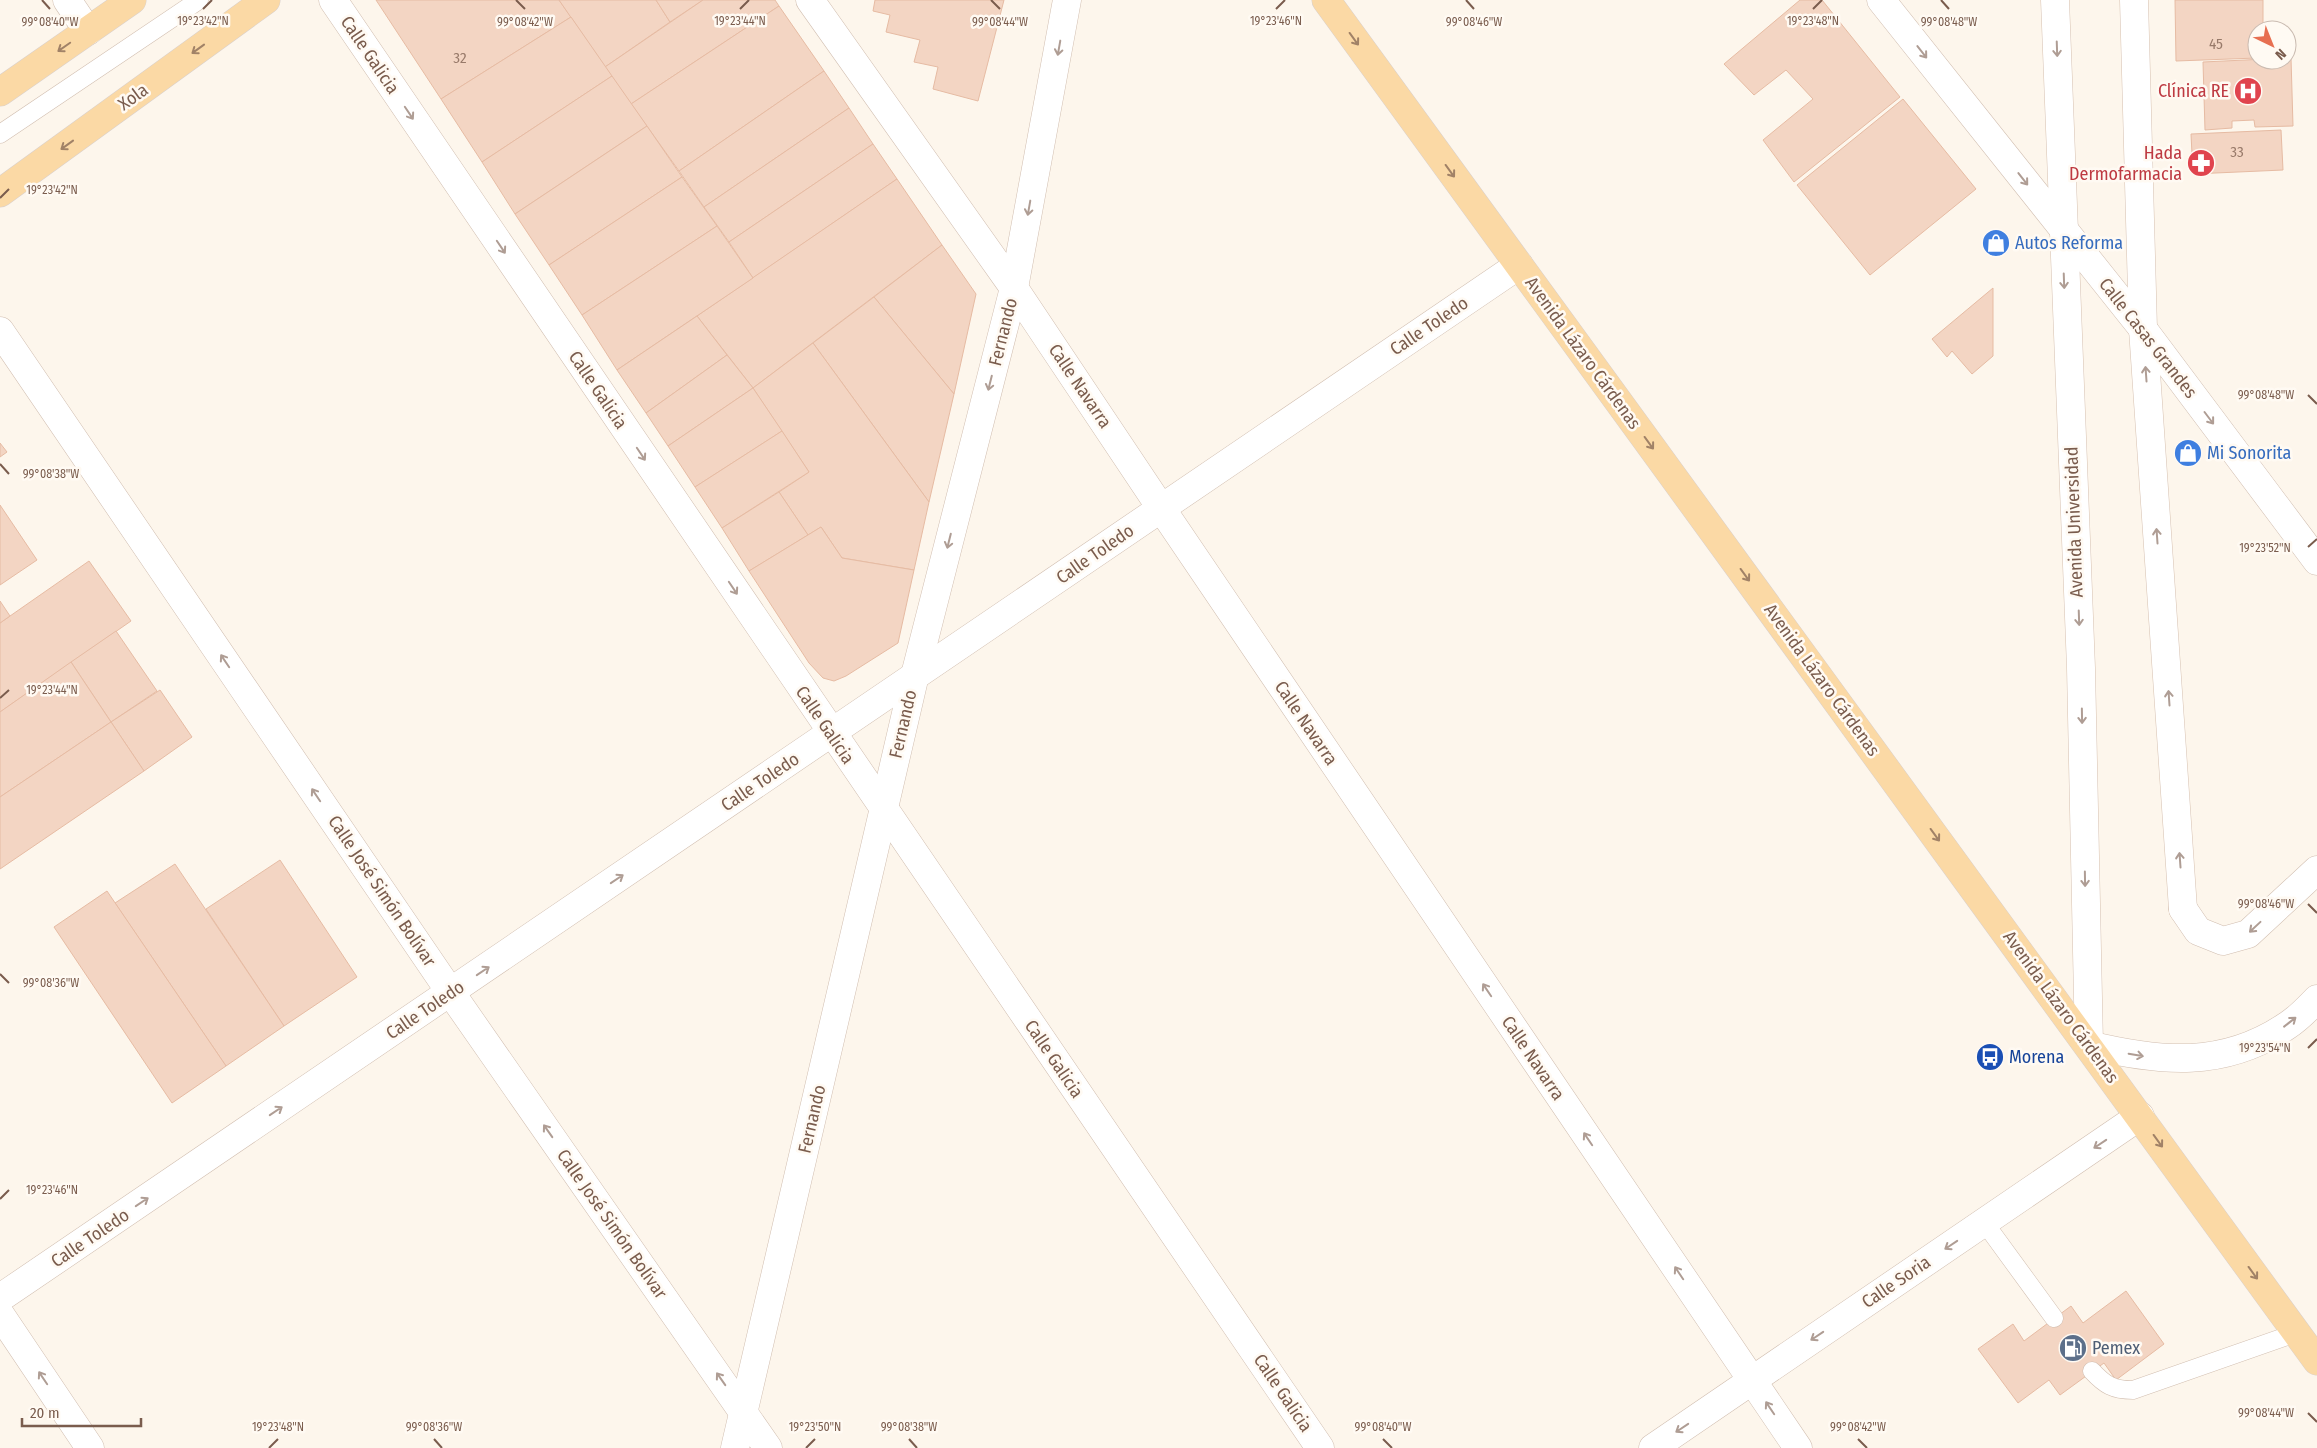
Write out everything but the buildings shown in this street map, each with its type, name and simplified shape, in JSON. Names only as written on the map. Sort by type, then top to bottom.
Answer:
[{"type":"main road","points":[[0,92],[132,0]]},
{"type":"main road","name":"Xola","points":[[0,193],[266,0]]},
{"type":"main road","name":"Avenida Lázaro Cárdenas","points":[[1326,0],[2089,1045],[2317,1361]]},
{"type":"street","points":[[67,0],[88,31]]},
{"type":"street","name":"Calle Galicia","points":[[333,0],[883,810],[1320,1448]]},
{"type":"street","name":"Calle Navarra","points":[[810,0],[1014,288],[1798,1448]]},
{"type":"street","name":"Fernando","points":[[736,1448],[914,679],[1014,288],[1068,0]]},
{"type":"street","name":"Calle Casas Grandes","points":[[1881,0],[2143,330],[2317,561]]},
{"type":"street","name":"Avenida Universidad","points":[[2055,0],[2062,228],[2081,668],[2089,1045]]},
{"type":"street","points":[[2134,0],[2143,330],[2183,909],[2198,932],[2223,941],[2248,934],[2317,870]]},
{"type":"street","name":"Calle Toledo","points":[[0,1298],[831,733],[914,679],[1161,508],[1519,265]]},
{"type":"street","name":"Calle José Simón Bolívar","points":[[0,331],[451,993],[768,1448]]},
{"type":"street","points":[[2089,1045],[2138,1056],[2174,1060],[2215,1056],[2254,1044],[2289,1025],[2317,999]]},
{"type":"street","name":"Calle Soria","points":[[1653,1448],[2140,1116]]},
{"type":"street","points":[[0,1314],[90,1448]]},
{"type":"lane","points":[[0,134],[199,0]]},
{"type":"lane","points":[[1984,1222],[2054,1318]]},
{"type":"lane","points":[[2092,1371],[2104,1384],[2118,1390],[2133,1390],[2296,1333]]},
{"type":"place","name":"Clínica RE","points":[[2248,91]]},
{"type":"place","name":"Hada Dermofarmacia","points":[[2201,163]]},
{"type":"place","name":"Autos Reforma","points":[[1996,243]]},
{"type":"place","name":"Mi Sonorita","points":[[2188,453]]},
{"type":"place","name":"Morena","points":[[1990,1057]]},
{"type":"place","name":"Pemex","points":[[2073,1348]]}]
